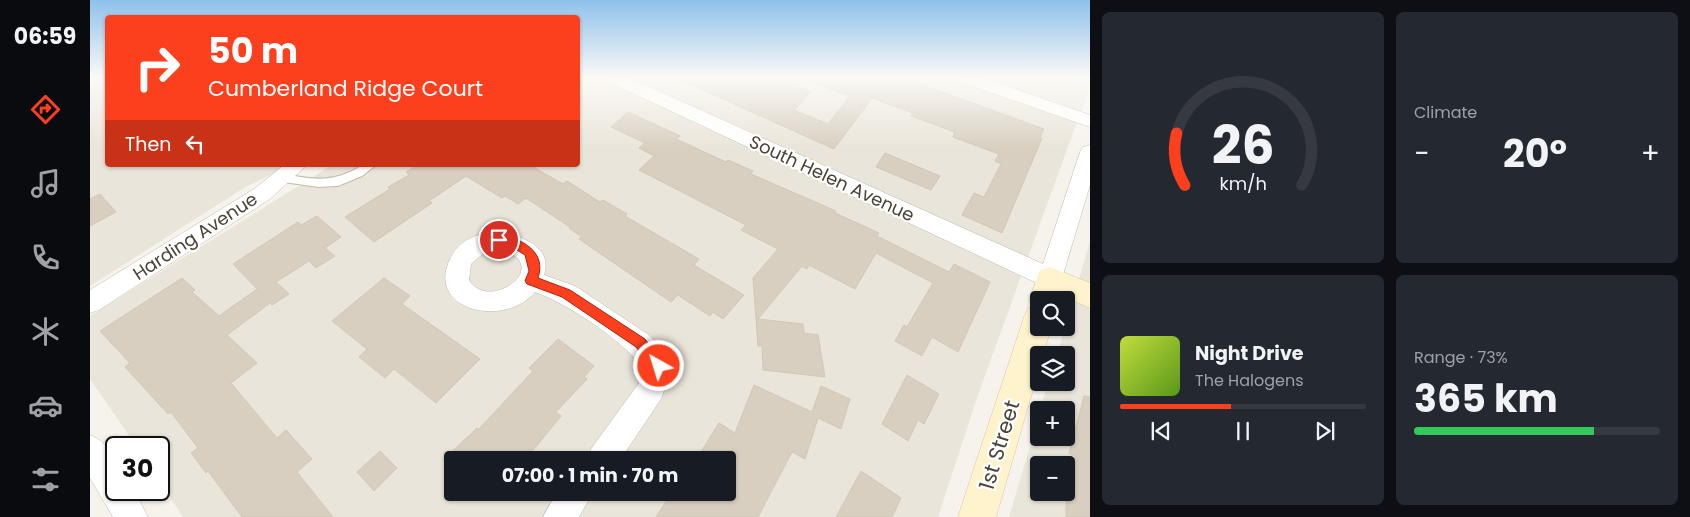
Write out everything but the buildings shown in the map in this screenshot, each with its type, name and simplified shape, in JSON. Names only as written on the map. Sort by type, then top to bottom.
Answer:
[{"type":"street","name":"South Helen Avenue","points":[[662,101],[1047,289]]},
{"type":"street","points":[[1033,101],[1090,121]]},
{"type":"street","points":[[1090,152],[1047,289],[1090,296]]},
{"type":"street","name":"Harding Avenue","points":[[90,303],[225,218],[290,172]]},
{"type":"street","points":[[531,281],[566,293],[640,343],[659,366],[651,390],[608,451]]},
{"type":"street","name":"1st Street","points":[[977,517],[1033,336]]},
{"type":"street","points":[[92,459],[132,517]]},
{"type":"street","points":[[559,517],[571,501]]},
{"type":"lane","points":[[290,172],[316,185],[339,183],[367,167]]},
{"type":"shaded area","points":[[90,101],[105,101],[105,167],[286,167],[244,188],[90,286]]},
{"type":"shaded area","points":[[580,101],[1085,101],[978,395],[938,517],[183,517],[170,497],[170,436],[129,436],[90,379],[90,316],[329,167],[580,167]]},
{"type":"shaded area","points":[[1090,241],[1090,517],[1009,517],[1030,446],[1075,446],[1075,401],[1043,401],[1046,391],[1075,391],[1075,346],[1060,346],[1062,336],[1075,336],[1075,293]]},
{"type":"route","points":[[499,240],[511,241],[522,245],[529,252],[534,261],[535,271],[531,281],[566,293],[640,343],[659,366]]}]
